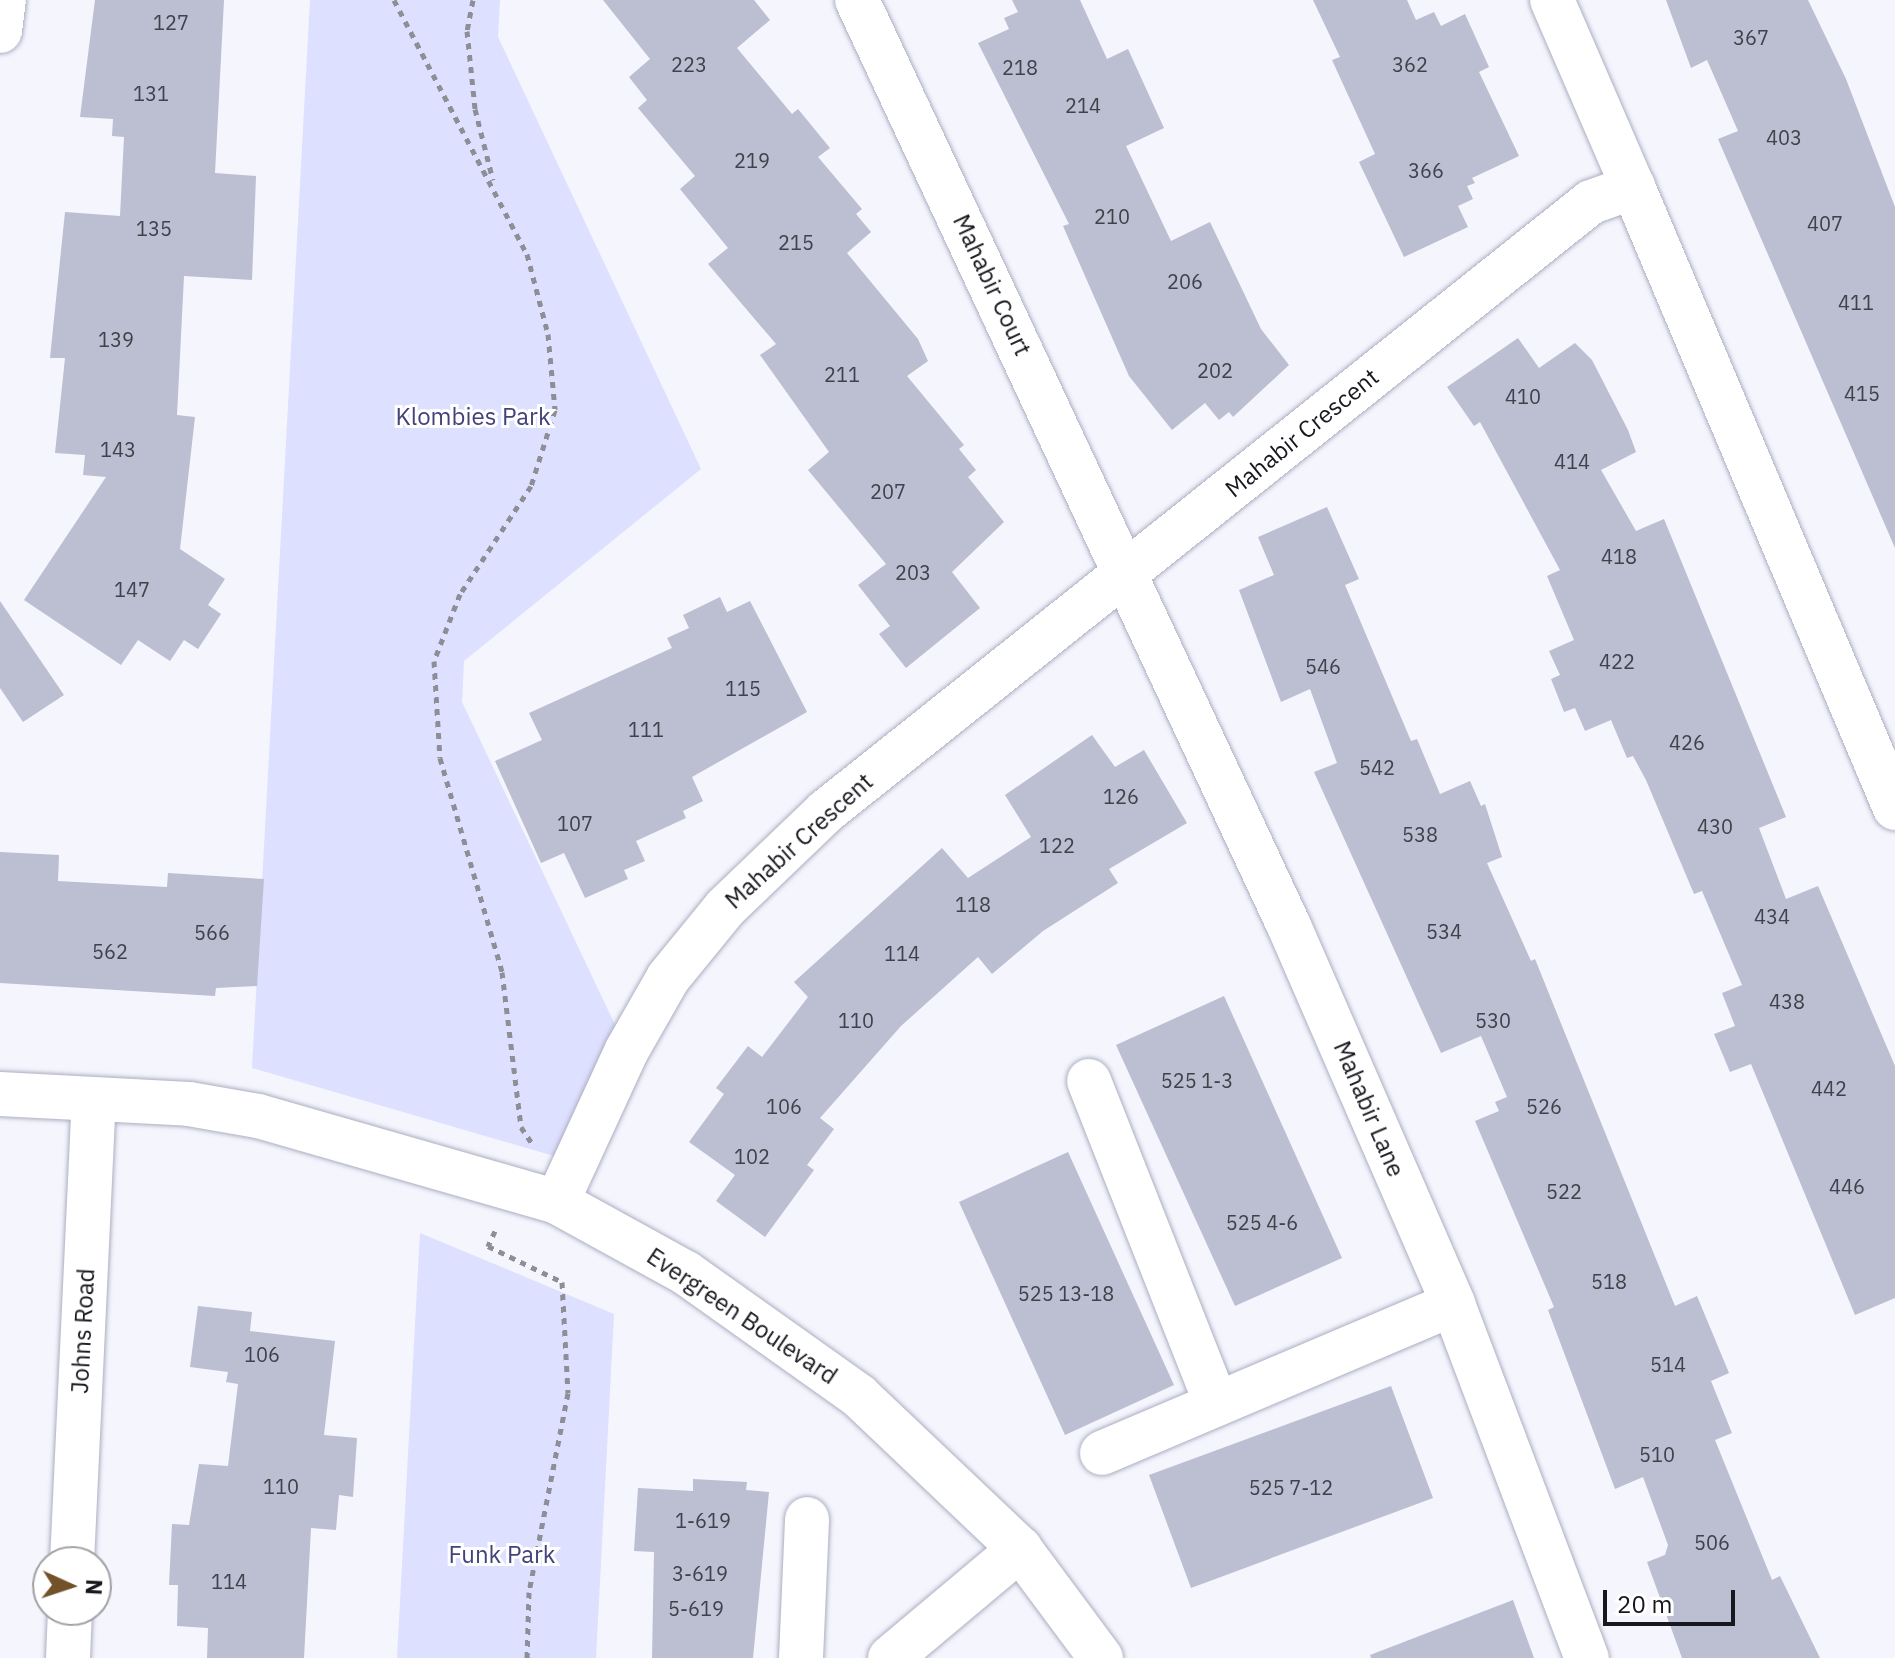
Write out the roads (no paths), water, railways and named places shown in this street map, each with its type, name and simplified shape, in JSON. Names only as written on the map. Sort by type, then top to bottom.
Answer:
[{"type":"street","points":[[0,31],[4,0]]},
{"type":"street","name":"Mahabir Court","points":[[857,0],[1127,570]]},
{"type":"street","points":[[1552,0],[1895,808]]},
{"type":"street","name":"Mahabir Crescent","points":[[557,1202],[634,1038],[668,978],[725,908],[825,812],[1074,618],[1127,570],[1591,202],[1633,187]]},
{"type":"street","name":"Mahabir Lane","points":[[1127,570],[1160,660],[1289,926],[1453,1304],[1587,1658]]},
{"type":"street","points":[[1089,1081],[1215,1401]]},
{"type":"street","name":"Evergreen Boulevard","points":[[0,1094],[189,1104],[258,1116],[557,1202],[686,1273],[859,1396],[1020,1549],[1101,1658]]},
{"type":"street","name":"Johns Road","points":[[73,1546],[94,1101]]},
{"type":"street","points":[[1102,1453],[1215,1401],[1453,1304]]},
{"type":"street","points":[[801,1658],[807,1519]]},
{"type":"street","points":[[890,1658],[1020,1549]]},
{"type":"street","points":[[68,1658],[69,1626]]},
{"type":"park label","name":"Klombies Park","points":[[473,417]]},
{"type":"park label","name":"Funk Park","points":[[502,1555]]}]
